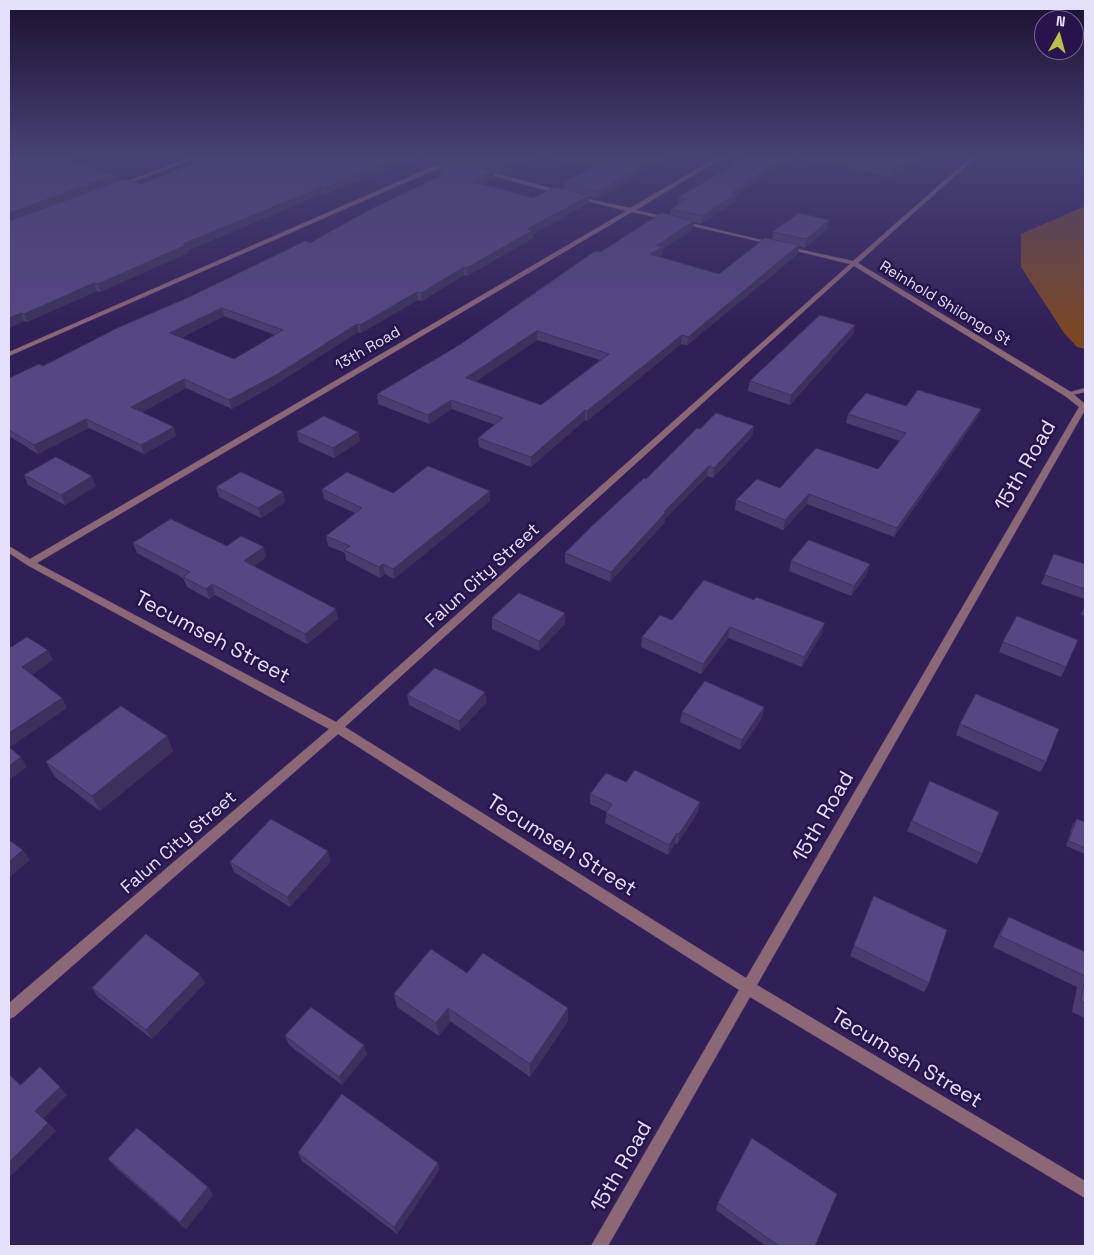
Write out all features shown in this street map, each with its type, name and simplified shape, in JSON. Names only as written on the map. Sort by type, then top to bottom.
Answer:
[{"type":"street","points":[[9,354],[323,217]]},
{"type":"street","name":"13th Road","points":[[30,563],[622,217]]},
{"type":"street","name":"Reinhold Shilongo St","points":[[656,217],[854,263],[1068,394],[1084,407]]},
{"type":"street","name":"Falun City Street","points":[[9,1012],[338,728],[907,217]]},
{"type":"street","points":[[1068,394],[1085,390]]},
{"type":"street","name":"15th Road","points":[[599,1246],[1084,407]]},
{"type":"street","name":"Tecumseh Street","points":[[9,549],[30,563],[338,728],[749,988],[1085,1190]]},
{"type":"shaded area","points":[[1061,217],[1085,217],[1085,349],[1077,347],[1064,333],[1021,267],[1021,234]]},
{"type":"building","points":[[21,217],[249,217],[183,244],[186,245],[98,284],[94,283],[24,314],[21,313],[9,318],[9,221]]},
{"type":"building","points":[[357,217],[550,217],[527,229],[533,230],[467,268],[464,267],[421,293],[417,292],[360,325],[357,324],[276,375],[229,400],[184,379],[131,407],[174,427],[141,445],[86,419],[34,445],[9,430],[9,378],[39,364],[43,366],[117,328],[187,298],[305,241],[310,243]],"holes":[[[222,308],[283,330],[234,359],[170,333]]]},
{"type":"building","points":[[656,217],[676,217],[694,221],[657,245],[663,247],[650,254],[719,274],[765,238],[799,245],[688,337],[682,335],[587,411],[585,410],[531,457],[478,438],[503,418],[451,400],[428,415],[377,394],[461,344],[595,251],[600,252]],"holes":[[[537,331],[609,354],[541,405],[466,378]]]},
{"type":"building","points":[[794,217],[814,217],[829,220],[806,239],[773,232]]},
{"type":"building","points":[[820,315],[855,325],[791,395],[750,381]]},
{"type":"building","points":[[918,390],[981,409],[897,528],[809,494],[785,520],[736,500],[757,479],[780,488],[816,448],[878,469],[906,433],[848,414],[866,393],[906,406]]},
{"type":"building","points":[[716,413],[754,426],[714,468],[709,466],[664,512],[666,512],[611,572],[565,553],[644,478],[646,479],[697,428],[700,429]]},
{"type":"building","points":[[324,416],[358,432],[333,448],[297,432]]},
{"type":"building","points":[[56,457],[92,476],[61,495],[24,475]]},
{"type":"building","points":[[428,466],[490,491],[393,569],[383,564],[379,567],[344,550],[350,546],[326,536],[362,508],[322,489],[347,472],[393,493]]},
{"type":"building","points":[[241,472],[283,492],[258,508],[216,487]]},
{"type":"building","points":[[171,519],[227,546],[241,536],[264,547],[244,561],[336,609],[305,634],[212,584],[206,589],[183,577],[190,572],[133,543]]},
{"type":"building","points":[[809,540],[870,564],[854,586],[791,561]]},
{"type":"building","points":[[1054,554],[1085,564],[1085,589],[1045,575]]},
{"type":"building","points":[[704,580],[754,600],[756,597],[825,623],[804,657],[730,627],[703,664],[642,637],[660,615],[672,620]]},
{"type":"building","points":[[519,593],[565,613],[539,641],[492,618]]},
{"type":"building","points":[[1017,616],[1078,640],[1066,667],[1003,642]]},
{"type":"building","points":[[27,637],[48,650],[22,667],[62,698],[9,733],[9,646],[11,647]]},
{"type":"building","points":[[435,668],[485,692],[459,721],[407,695]]},
{"type":"building","points":[[705,681],[764,707],[742,740],[682,712]]},
{"type":"building","points":[[976,694],[1059,729],[1046,762],[960,724]]},
{"type":"building","points":[[121,706],[167,736],[92,796],[46,762]]},
{"type":"building","points":[[9,747],[21,757],[9,766]]},
{"type":"building","points":[[635,770],[700,802],[679,834],[677,833],[669,845],[606,813],[612,804],[590,794],[606,773],[626,782]]},
{"type":"building","points":[[930,781],[999,812],[982,854],[912,821]]},
{"type":"building","points":[[271,819],[328,851],[287,897],[230,862]]},
{"type":"building","points":[[1077,819],[1085,822],[1085,848],[1069,841]]},
{"type":"building","points":[[9,840],[23,850],[9,862]]},
{"type":"building","points":[[874,896],[947,930],[929,983],[854,946]]},
{"type":"building","points":[[1009,917],[1085,952],[1085,976],[1000,936]]},
{"type":"building","points":[[146,934],[200,974],[146,1030],[92,988]]},
{"type":"building","points":[[431,949],[467,973],[483,953],[568,1008],[530,1064],[448,1008],[436,1023],[394,994]]},
{"type":"building","points":[[1085,979],[1085,1003],[1081,1001]]},
{"type":"building","points":[[311,1007],[364,1045],[339,1077],[285,1036]]},
{"type":"building","points":[[40,1067],[60,1087],[35,1111],[48,1123],[9,1162],[9,1074],[20,1085]]},
{"type":"building","points":[[342,1094],[438,1163],[394,1227],[298,1153]]},
{"type":"building","points":[[137,1128],[208,1187],[180,1222],[108,1159]]},
{"type":"building","points":[[752,1138],[837,1194],[815,1246],[779,1246],[718,1203]]}]
